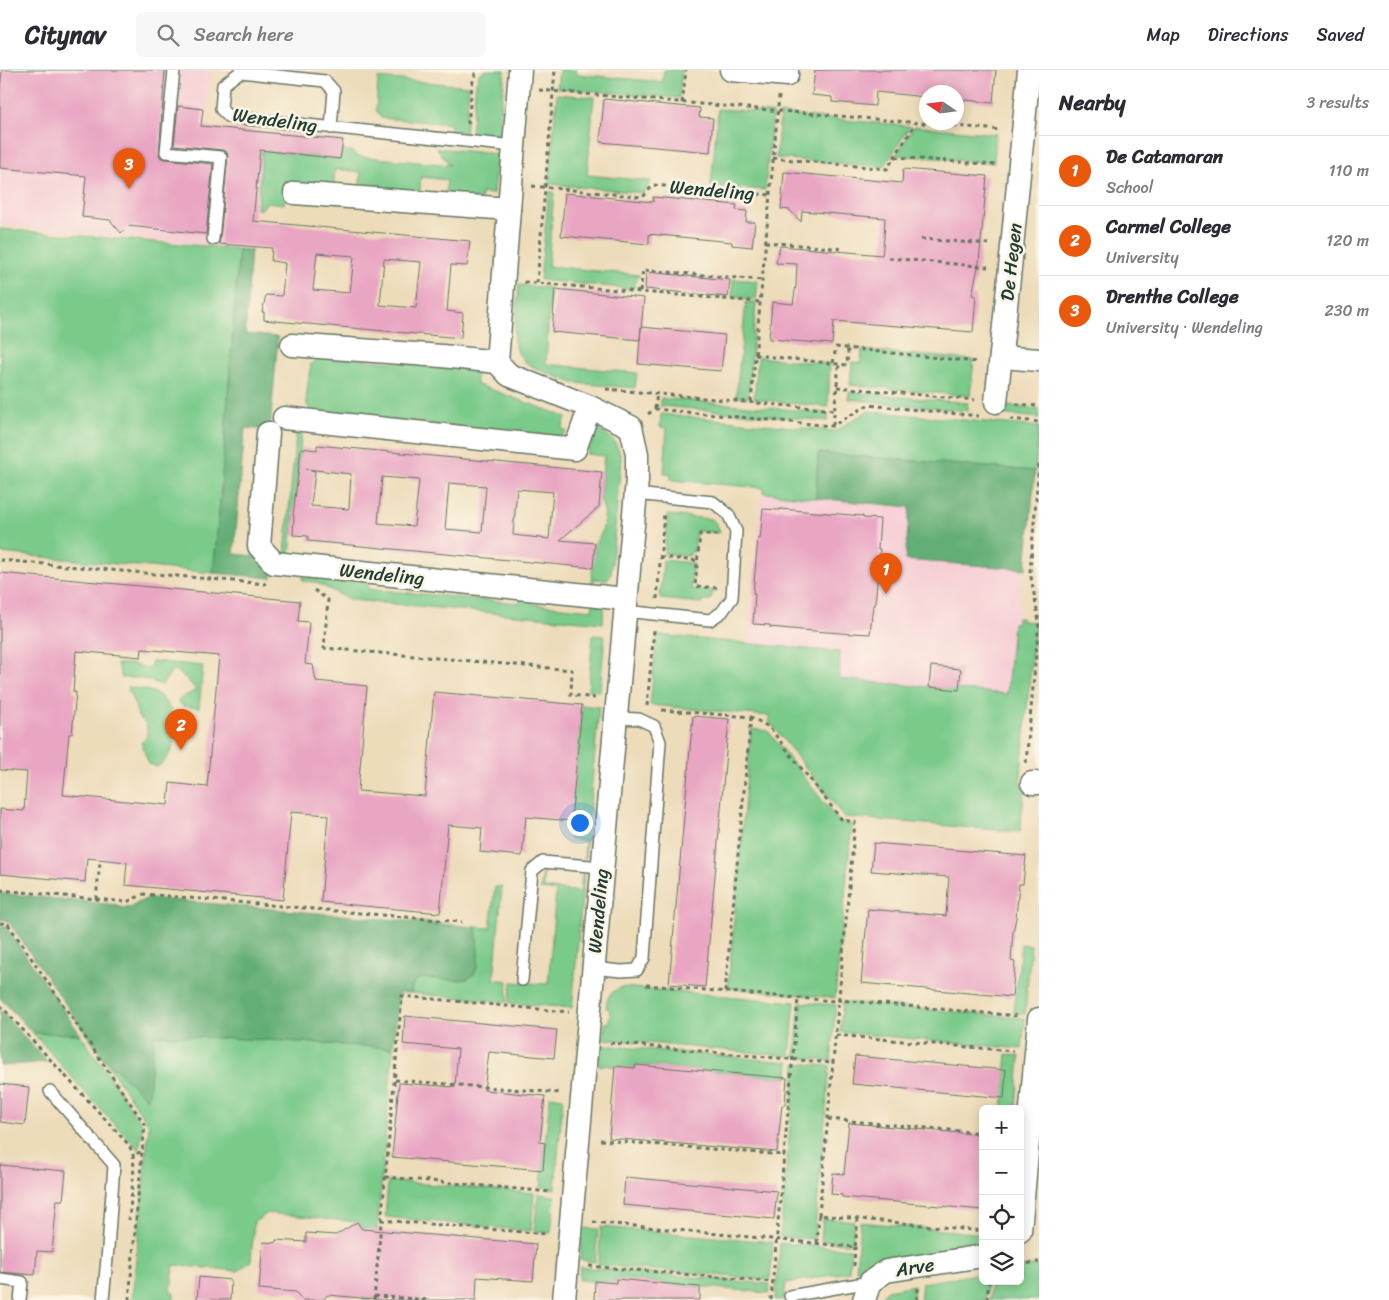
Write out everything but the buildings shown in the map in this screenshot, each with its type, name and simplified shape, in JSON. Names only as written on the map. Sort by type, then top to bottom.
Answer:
[{"type":"street","points":[[731,70],[785,73]]},
{"type":"street","name":"De Hegen","points":[[994,412],[1001,360],[1029,70]]},
{"type":"street","points":[[497,362],[519,79]]},
{"type":"street","points":[[295,193],[509,208]]},
{"type":"street","points":[[292,345],[497,362],[509,375],[590,407],[631,427]]},
{"type":"street","points":[[1001,360],[1039,360]]},
{"type":"street","name":"Wendeling","points":[[590,407],[575,449],[276,426],[259,546],[274,562],[625,605]]},
{"type":"street","name":"Wendeling","points":[[564,1300],[635,494],[637,454],[631,427]]},
{"type":"street","points":[[1023,1195],[1036,1054],[1030,1017]]},
{"type":"street","name":"Arve","points":[[867,1291],[886,1271],[979,1257]]},
{"type":"lane","points":[[174,70],[166,152],[221,157],[213,239]]},
{"type":"lane","name":"Wendeling","points":[[331,128],[334,91],[325,81],[240,72],[223,85],[221,110],[229,117],[331,128],[467,142],[514,146]]},
{"type":"lane","points":[[625,605],[656,615],[710,620],[722,612],[732,598],[736,531],[728,514],[713,502],[635,494]]},
{"type":"lane","points":[[593,968],[620,971],[637,970],[644,958],[660,742],[654,726],[617,709]]},
{"type":"lane","points":[[522,980],[532,872],[543,862],[602,867]]},
{"type":"lane","points":[[50,1091],[114,1165],[103,1300]]},
{"type":"lane","points":[[0,1280],[22,1282],[20,1300]]},
{"type":"lane","points":[[790,1296],[867,1291]]},
{"type":"path","points":[[467,142],[472,85],[476,70]]},
{"type":"path","points":[[537,283],[555,70]]},
{"type":"path","points":[[682,103],[686,70]]},
{"type":"path","points":[[751,402],[777,111],[785,73]]},
{"type":"path","points":[[519,79],[553,91],[1024,132]]},
{"type":"path","points":[[773,158],[887,169],[916,123]]},
{"type":"path","points":[[895,156],[1020,167]]},
{"type":"path","name":"Wendeling","points":[[511,184],[644,197],[653,185],[770,195]]},
{"type":"path","points":[[921,239],[1012,245]]},
{"type":"path","points":[[765,242],[844,249]]},
{"type":"path","points":[[889,258],[1010,268]]},
{"type":"path","points":[[640,292],[643,270],[762,280]]},
{"type":"path","points":[[504,280],[760,302]]},
{"type":"path","points":[[833,363],[836,347],[1001,360]]},
{"type":"path","points":[[755,355],[847,365],[848,348]]},
{"type":"path","points":[[833,425],[839,364]]},
{"type":"path","points":[[836,387],[994,412],[1039,422]]},
{"type":"path","points":[[590,407],[602,388],[834,410]]},
{"type":"path","points":[[655,409],[657,393]]},
{"type":"path","points":[[631,427],[655,409],[832,426],[868,405],[994,412],[1039,406]]},
{"type":"path","points":[[1035,783],[1024,777],[1039,622],[1030,571],[1039,464]]},
{"type":"path","points":[[312,588],[328,600],[324,648],[572,670],[571,695],[617,709],[635,702],[647,709],[665,498]]},
{"type":"path","points":[[732,590],[695,586],[700,534],[736,537]]},
{"type":"path","points":[[660,557],[698,560]]},
{"type":"path","points":[[0,560],[273,585]]},
{"type":"path","points":[[656,710],[752,717],[769,727],[842,820],[856,822],[817,1243]]},
{"type":"path","points":[[724,992],[752,717]]},
{"type":"path","points":[[96,899],[100,862]]},
{"type":"path","points":[[0,890],[127,902],[144,894],[462,922]]},
{"type":"path","points":[[0,923],[8,924],[145,1125],[129,1300]]},
{"type":"path","points":[[639,984],[798,999],[839,1000],[1030,1017]]},
{"type":"path","points":[[430,1300],[374,1298],[402,996],[589,1014]]},
{"type":"path","points":[[771,1300],[798,999]]},
{"type":"path","points":[[0,1005],[129,1145],[134,1154],[142,1152]]},
{"type":"path","points":[[836,1035],[1036,1054]]},
{"type":"path","points":[[587,1041],[833,1063]]},
{"type":"path","points":[[395,1080],[582,1094]]},
{"type":"path","points":[[828,1119],[979,1133]]},
{"type":"path","points":[[578,1138],[784,1155]]},
{"type":"path","points":[[385,1178],[573,1193]]},
{"type":"path","points":[[819,1215],[979,1230]]},
{"type":"path","points":[[592,1222],[855,1247],[858,1219]]},
{"type":"path","points":[[381,1220],[569,1235]]},
{"type":"path","points":[[1024,1264],[1039,1262]]},
{"type":"path","points":[[588,1266],[773,1282]]},
{"type":"path","points":[[987,1300],[989,1285]]},
{"type":"shaded area","points":[[0,70],[211,70],[204,147],[261,153],[252,249],[0,225]]},
{"type":"shaded area","points":[[764,493],[910,507],[905,560],[1022,569],[1017,623],[1013,623],[1007,695],[839,679],[840,652],[748,643],[760,503]]},
{"type":"green space","points":[[486,70],[505,70],[498,137],[471,134],[476,82],[478,81],[479,74]]},
{"type":"green space","points":[[559,70],[576,70],[576,74],[662,82],[664,70],[682,70],[679,98],[557,88]]},
{"type":"green space","points":[[378,78],[469,86],[465,137],[451,135],[451,124],[381,118],[376,110]]},
{"type":"green space","points":[[557,94],[594,97],[587,175],[651,181],[644,193],[549,184]]},
{"type":"green space","points":[[718,109],[773,113],[765,190],[711,186]]},
{"type":"green space","points":[[780,114],[910,126],[884,167],[776,158]]},
{"type":"green space","points":[[914,126],[919,126],[919,130],[955,130],[996,134],[994,163],[896,155]]},
{"type":"green space","points":[[437,148],[497,154],[493,194],[482,193],[481,200],[445,196],[447,180],[421,177],[419,199],[359,193],[361,172],[335,169],[333,191],[284,200],[284,204],[267,202],[261,210],[257,209],[262,151],[340,159],[342,150],[352,151],[356,156],[450,165]]},
{"type":"green space","points":[[549,192],[554,192],[548,266],[639,275],[633,289],[540,280]]},
{"type":"green space","points":[[0,229],[239,249],[213,573],[0,553]]},
{"type":"green space","points":[[239,249],[251,250],[245,334],[278,337],[270,430],[245,428],[234,554],[256,556],[272,573],[272,578],[213,573]]},
{"type":"green space","points":[[733,279],[758,281],[756,300],[732,297]]},
{"type":"green space","points":[[519,285],[550,288],[546,364],[637,373],[635,388],[573,383],[539,370],[525,362],[518,353],[514,340]]},
{"type":"green space","points":[[746,302],[756,303],[748,398],[736,397]]},
{"type":"green space","points":[[862,350],[974,360],[970,396],[850,385],[852,362],[861,363]]},
{"type":"green space","points":[[319,356],[476,369],[476,384],[566,417],[562,429],[567,431],[560,437],[312,412],[306,401],[308,383],[311,364]]},
{"type":"green space","points":[[758,357],[830,364],[828,407],[754,399]]},
{"type":"green space","points":[[849,392],[968,403],[967,411],[848,399]]},
{"type":"green space","points":[[661,398],[828,413],[828,421],[660,406]]},
{"type":"green space","points":[[997,405],[1039,409],[1039,418],[999,414]]},
{"type":"green space","points":[[868,411],[1039,427],[1035,471],[818,453],[816,498],[764,493],[764,488],[671,480],[671,474],[664,473],[667,428],[660,427],[661,414],[835,431]]},
{"type":"green space","points":[[270,424],[302,427],[290,555],[285,554],[296,433],[270,430]]},
{"type":"green space","points":[[592,427],[611,438],[617,446],[621,458],[611,574],[607,580],[594,579],[593,585],[591,585],[595,543],[601,534],[604,523],[604,510],[600,497],[604,456],[587,454],[589,430]]},
{"type":"green space","points":[[818,453],[1035,471],[1026,569],[905,560],[910,507],[816,498]]},
{"type":"green space","points":[[668,515],[712,519],[718,526],[720,533],[696,531],[694,552],[690,552],[690,556],[664,554]]},
{"type":"green space","points":[[663,560],[693,563],[691,589],[714,591],[710,600],[700,603],[660,599]]},
{"type":"green space","points":[[303,576],[368,582],[368,589],[519,603],[521,597],[532,598],[532,604],[592,610],[593,603],[604,605],[603,623],[351,600],[315,582],[303,581]]},
{"type":"green space","points":[[1017,618],[1021,618],[1022,621],[1035,622],[1020,785],[1025,786],[1020,832],[844,817],[769,721],[769,716],[650,705],[657,635],[840,652],[839,679],[1007,694],[1013,623],[1017,623]]},
{"type":"green space","points":[[593,635],[605,636],[600,691],[588,690]]},
{"type":"green space","points":[[152,661],[203,666],[199,708],[182,706],[178,700],[196,690],[187,679],[173,669],[162,685],[140,678],[122,678],[117,664],[132,664],[149,669]]},
{"type":"green space","points":[[127,687],[153,692],[162,698],[169,707],[173,717],[175,729],[171,751],[157,767],[149,764],[141,743],[146,738],[147,729],[143,721],[138,717]]},
{"type":"green space","points":[[582,705],[599,707],[585,859],[585,841],[569,839]]},
{"type":"green space","points":[[751,729],[768,731],[839,822],[852,824],[835,998],[728,988]]},
{"type":"green space","points":[[543,870],[543,888],[580,892],[582,874],[584,874],[572,1008],[509,1003],[512,982],[548,984],[556,891],[540,889]]},
{"type":"green space","points":[[495,887],[502,887],[494,979],[508,981],[507,1002],[411,993],[413,984],[421,978],[468,979],[478,962],[476,927],[490,928]]},
{"type":"green space","points":[[0,893],[118,905],[118,907],[127,908],[148,898],[476,927],[477,965],[474,974],[470,977],[457,980],[421,978],[413,984],[411,993],[399,993],[393,1048],[154,1035],[147,1099],[100,1054],[8,921],[0,919]]},
{"type":"green space","points":[[0,926],[6,927],[80,1034],[33,1033],[0,998]]},
{"type":"green space","points":[[1021,944],[1031,945],[1025,1014],[1014,1013]]},
{"type":"green space","points":[[622,987],[795,1002],[790,1056],[603,1039],[605,1023],[609,1023],[610,1009],[606,1008],[607,1000],[612,992]]},
{"type":"green space","points":[[800,1002],[836,1005],[831,1061],[795,1057]]},
{"type":"green space","points":[[843,1002],[1025,1018],[1022,1049],[840,1032]]},
{"type":"green space","points":[[0,1010],[46,1061],[46,1062],[0,1066]]},
{"type":"green space","points":[[33,1033],[80,1034],[143,1125],[139,1150],[89,1097]]},
{"type":"green space","points":[[153,1035],[393,1048],[371,1300],[363,1300],[368,1252],[364,1231],[357,1222],[268,1213],[254,1222],[251,1261],[238,1271],[174,1265],[171,1292],[174,1293],[174,1300],[132,1300],[149,1125],[100,1054],[147,1099]]},
{"type":"green space","points":[[600,1045],[789,1062],[788,1078],[636,1065],[635,1068],[598,1065]]},
{"type":"green space","points":[[1007,1054],[1020,1056],[1016,1105],[1002,1105]]},
{"type":"green space","points":[[796,1063],[830,1066],[814,1239],[780,1237]]},
{"type":"green space","points":[[550,1096],[563,1098],[555,1189],[541,1187]]},
{"type":"green space","points":[[388,1181],[534,1193],[531,1231],[385,1217]]},
{"type":"green space","points":[[538,1194],[555,1196],[551,1233],[534,1231]]},
{"type":"green space","points":[[823,1219],[854,1221],[853,1244],[821,1241]]},
{"type":"green space","points":[[860,1222],[979,1234],[979,1250],[856,1270]]},
{"type":"green space","points":[[601,1227],[773,1242],[770,1280],[598,1265]]},
{"type":"green space","points":[[583,1228],[598,1229],[595,1262],[580,1260]]},
{"type":"green space","points":[[780,1243],[851,1249],[849,1272],[786,1283],[784,1300],[775,1300]]},
{"type":"green space","points":[[1039,1266],[1039,1300],[989,1300],[991,1285],[1024,1285],[1024,1267]]},
{"type":"green space","points":[[580,1267],[770,1284],[769,1293],[616,1279],[616,1283],[579,1280]]},
{"type":"green space","points":[[979,1274],[979,1285],[987,1285],[985,1300],[920,1300],[922,1283]]},
{"type":"green space","points":[[914,1285],[913,1300],[879,1300],[887,1290]]},
{"type":"place","name":"Drenthe College","points":[[129,189]]},
{"type":"place","name":"De Catamaran","points":[[886,594]]},
{"type":"place","name":"Carmel College","points":[[181,750]]}]
